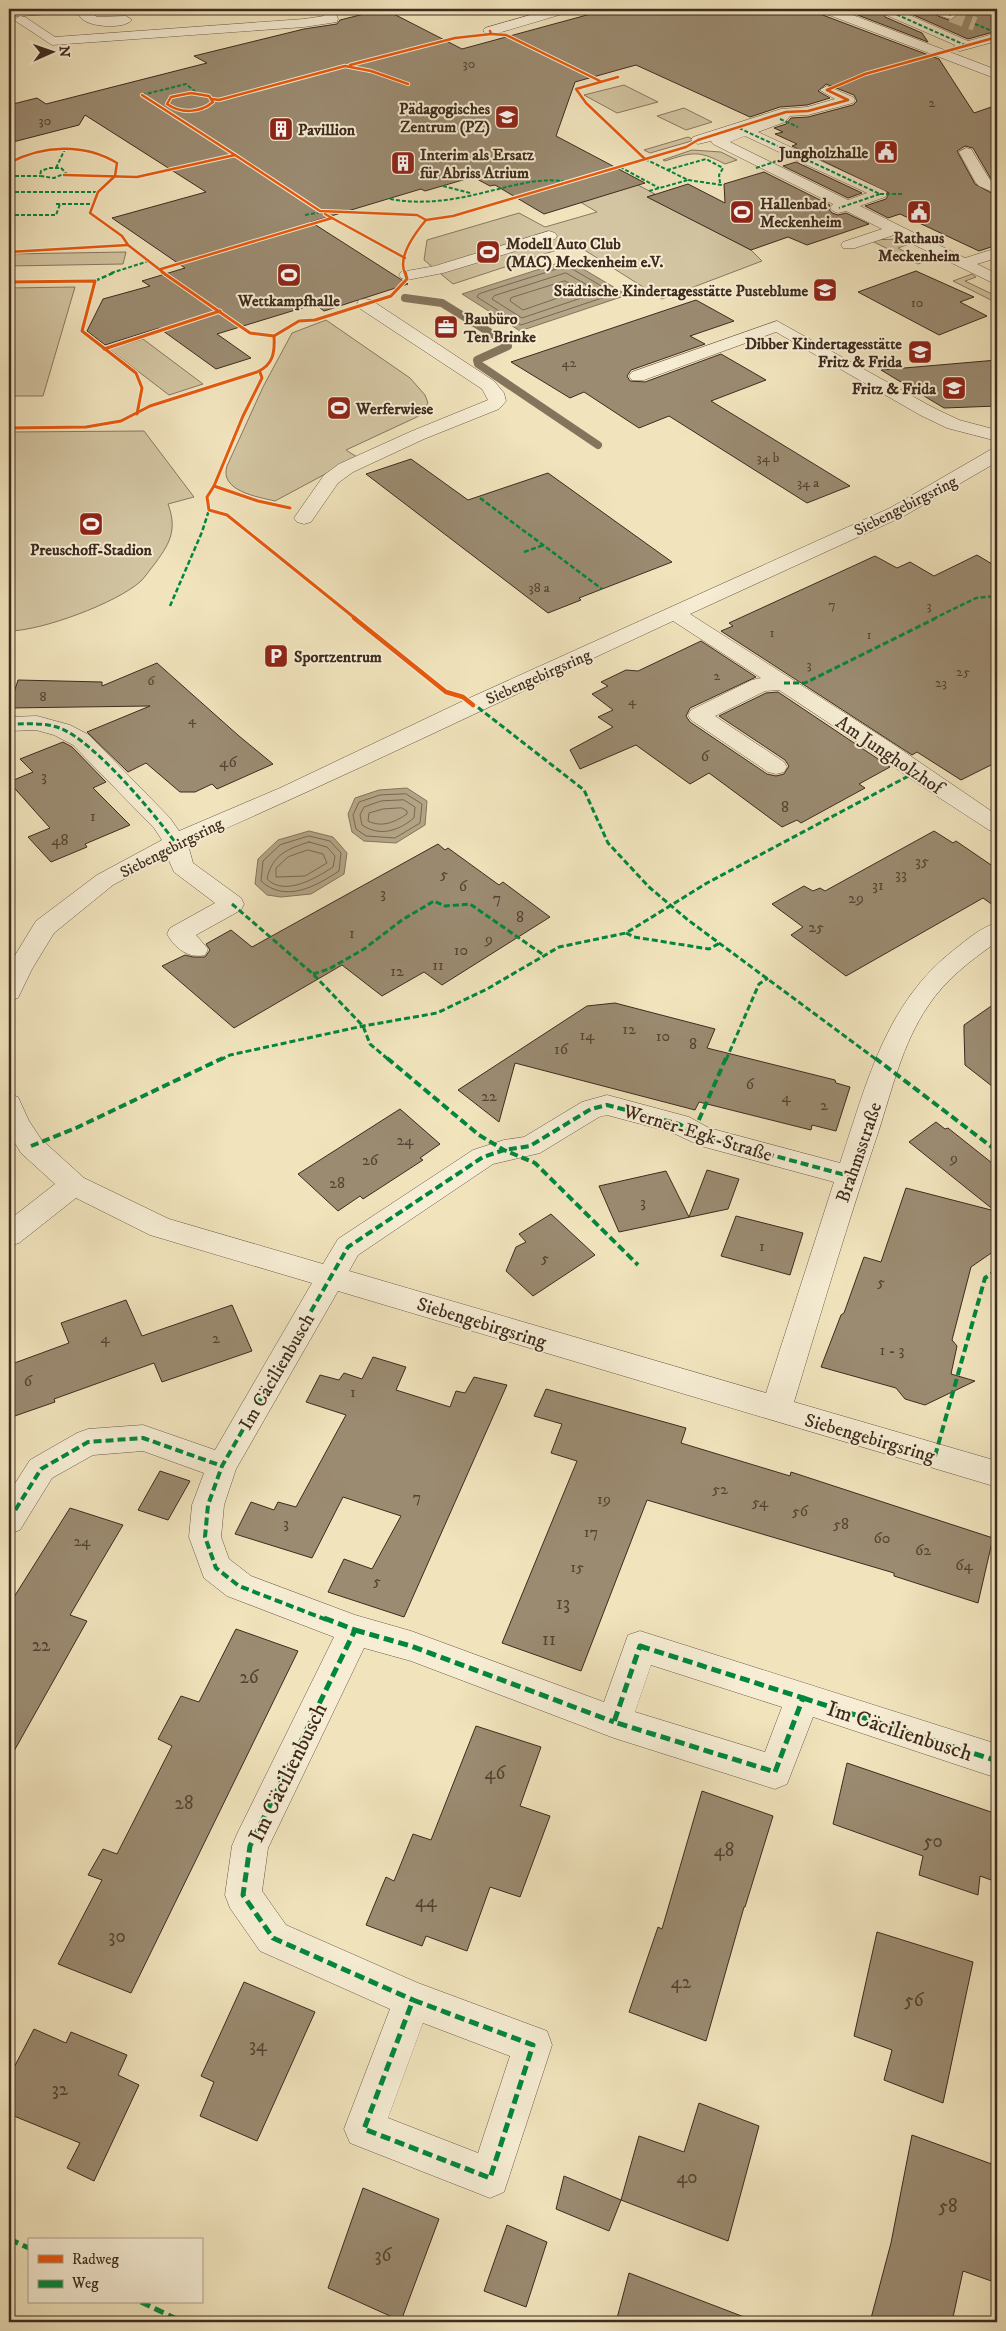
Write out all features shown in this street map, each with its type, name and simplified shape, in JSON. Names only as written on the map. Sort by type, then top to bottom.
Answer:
[{"type":"street","points":[[15,16],[63,9]]},
{"type":"street","points":[[81,9],[84,16],[90,19],[109,21],[139,19]]},
{"type":"street","points":[[15,16],[52,41],[304,23],[332,19],[327,10],[354,9]]},
{"type":"street","points":[[490,31],[564,9]]},
{"type":"street","points":[[826,9],[997,75]]},
{"type":"street","points":[[884,10],[908,9]]},
{"type":"street","points":[[884,10],[948,36],[963,46],[997,35]]},
{"type":"street","points":[[975,24],[997,35]]},
{"type":"street","points":[[783,116],[808,112],[848,100],[827,90],[849,100],[783,116],[698,140],[761,166],[803,153]]},
{"type":"street","points":[[843,207],[892,193],[803,153],[742,129],[718,141],[761,166],[843,207],[896,230],[997,280]]},
{"type":"street","points":[[966,152],[984,183],[997,190]]},
{"type":"street","points":[[850,245],[896,230]]},
{"type":"street","points":[[407,274],[437,270],[549,236]]},
{"type":"street","points":[[964,263],[997,252]]},
{"type":"street","points":[[304,518],[331,480],[346,468],[426,432],[493,405],[497,401],[495,393],[488,386],[365,304]]},
{"type":"street","points":[[638,376],[777,326],[926,411],[953,424],[997,436]]},
{"type":"street","name":"Siebengebirgsring","points":[[9,992],[14,968],[44,927],[105,880],[175,842],[296,789],[473,704],[676,614],[897,512],[997,454]]},
{"type":"street","name":"Am Jungholzhof","points":[[676,614],[784,683],[997,825]]},
{"type":"street","points":[[776,767],[698,715],[760,685],[784,683]]},
{"type":"street","points":[[9,724],[37,723],[62,730],[81,740],[162,823],[175,842],[182,867],[232,904],[178,934],[196,949]]},
{"type":"street","name":"Brahmsstraße","points":[[776,1409],[849,1176],[899,1034],[920,998],[944,971],[967,951],[997,931]]},
{"type":"street","name":"Siebengebirgsring","points":[[9,1104],[16,1123],[31,1146],[74,1185],[160,1227],[997,1474]]},
{"type":"street","name":"Werner-Egk-Straße","points":[[330,1276],[348,1247],[483,1157],[504,1150],[530,1146],[591,1109],[607,1105],[678,1124],[701,1136],[849,1176]]},
{"type":"street","points":[[9,1235],[74,1185]]},
{"type":"street","name":"Im Cäcilienbusch","points":[[330,1276],[222,1466],[208,1505],[205,1537],[216,1568],[239,1586],[355,1630],[411,1646],[614,1722],[775,1772],[803,1698]]},
{"type":"street","points":[[9,1520],[41,1469],[88,1442],[143,1438],[222,1466]]},
{"type":"street","name":"Im Cäcilienbusch","points":[[355,1630],[250,1846],[243,1895],[273,1938],[413,2000],[533,2045],[490,2178],[364,2129],[413,2000]]},
{"type":"street","name":"Im Cäcilienbusch","points":[[614,1722],[640,1646],[997,1761]]},
{"type":"shaded area","points":[[624,85],[658,102],[617,113],[584,95]]},
{"type":"shaded area","points":[[684,108],[712,122],[686,130],[657,116]]},
{"type":"shaded area","points":[[688,137],[695,140],[650,153],[644,150]]},
{"type":"shaded area","points":[[692,150],[721,152],[737,160],[725,164],[708,156],[689,154],[663,160]]},
{"type":"shaded area","points":[[617,174],[655,194],[648,197],[751,250],[762,261],[662,299],[575,244],[453,284],[424,260],[427,240],[519,213],[545,227],[597,212],[560,190]]},
{"type":"shaded area","points":[[897,239],[909,244],[898,248],[913,256],[911,257],[922,258],[932,255],[936,257],[918,264],[870,240]]},
{"type":"shaded area","points":[[126,252],[123,264],[9,266],[9,254]]},
{"type":"shaded area","points":[[972,274],[976,277],[965,281],[994,295],[997,294],[997,303],[953,281]]},
{"type":"shaded area","points":[[75,287],[43,396],[9,396],[9,288]]},
{"type":"shaded area","name":"Werferwiese","points":[[326,320],[410,378],[425,395],[428,403],[419,416],[346,450],[357,457],[275,501],[250,495],[234,487],[229,481],[226,475],[227,466],[263,387],[292,333]]},
{"type":"shaded area","points":[[143,339],[203,384],[169,395],[109,349]]},
{"type":"shaded area","name":"Preuschoff-Stadion","points":[[144,431],[194,497],[168,504],[172,530],[164,551],[141,581],[115,598],[58,621],[23,630],[9,631],[9,432]]},
{"type":"water","points":[[568,260],[627,295],[520,331],[462,294]]},
{"type":"water","points":[[407,788],[427,801],[425,825],[396,843],[364,841],[352,832],[348,814],[355,798],[379,790]]},
{"type":"water","points":[[309,831],[333,837],[347,853],[344,874],[311,894],[281,897],[267,895],[255,884],[258,859],[278,840]]},
{"type":"building","points":[[384,9],[462,49],[609,9],[644,9],[651,12],[661,9],[818,9],[820,14],[939,59],[974,113],[997,105],[997,182],[991,179],[973,148],[965,146],[957,151],[975,184],[997,196],[997,245],[979,251],[900,214],[888,218],[865,206],[886,199],[889,193],[792,146],[797,144],[775,134],[783,132],[774,128],[786,124],[791,118],[808,117],[853,105],[857,101],[854,95],[826,84],[818,91],[830,98],[807,105],[780,107],[750,117],[636,65],[575,82],[556,136],[645,183],[544,214],[495,185],[490,186],[473,177],[425,191],[421,189],[311,222],[408,284],[324,311],[315,304],[217,334],[251,358],[216,369],[159,328],[105,345],[87,331],[103,299],[150,286],[142,281],[185,268],[112,218],[206,192],[85,115],[79,125],[9,143],[9,105],[37,98],[46,104],[207,63],[194,56],[304,29],[337,24],[340,20]]},
{"type":"building","points":[[842,9],[884,9],[885,17],[922,33],[928,42]]},
{"type":"building","points":[[900,9],[935,9],[934,12],[938,16],[951,21],[959,16],[951,9],[997,9],[997,31],[968,39]]},
{"type":"building","points":[[796,162],[862,193],[848,198],[783,166]]},
{"type":"building","name":"Hallenbad Meckenheim","points":[[764,172],[830,205],[828,208],[832,213],[838,215],[846,213],[869,224],[807,245],[788,237],[751,250],[647,197],[688,184],[725,203],[724,184]]},
{"type":"building","name":"Städtische Kindertagesstätte Pusteblume","points":[[916,271],[974,297],[960,302],[987,316],[939,335],[858,292]]},
{"type":"building","points":[[696,300],[734,321],[690,336],[705,344],[631,370],[627,376],[630,381],[645,382],[721,354],[766,380],[711,401],[850,486],[807,503],[669,416],[639,428],[584,392],[570,398],[511,362]]},
{"type":"building","name":"Fritz & Frida","points":[[997,360],[997,406],[944,408],[881,370]]},
{"type":"building","points":[[411,459],[468,500],[548,473],[672,562],[579,598],[581,600],[548,613],[366,474]]},
{"type":"building","points":[[977,555],[997,567],[997,762],[961,780],[917,752],[912,755],[721,631],[733,626],[729,623],[875,556],[897,568],[910,562],[934,576]]},
{"type":"building","points":[[701,641],[756,677],[690,708],[686,716],[690,722],[767,774],[776,776],[784,774],[789,766],[785,760],[719,716],[766,693],[778,692],[890,767],[859,784],[865,788],[801,823],[797,820],[782,827],[709,773],[690,784],[636,745],[580,769],[570,750],[613,727],[598,717],[613,710],[592,694],[608,686],[601,682],[626,670],[638,671]]},
{"type":"building","points":[[157,663],[273,764],[217,789],[212,784],[195,792],[180,792],[146,763],[128,772],[87,732],[150,706],[9,708],[18,680],[102,682],[102,686]]},
{"type":"building","points":[[63,742],[72,747],[106,782],[93,788],[130,825],[85,844],[87,847],[51,862],[28,837],[50,828],[9,782],[33,772],[20,759]]},
{"type":"building","points":[[934,831],[953,843],[956,841],[997,869],[997,908],[983,898],[846,976],[791,935],[803,927],[772,904],[804,886],[813,891],[820,888],[825,891]]},
{"type":"building","points":[[438,844],[445,850],[448,848],[499,885],[503,882],[550,917],[442,985],[424,972],[382,996],[342,965],[234,1028],[162,966],[185,955],[205,957],[210,950],[206,944],[231,930],[252,947]]},
{"type":"building","points":[[997,1002],[997,1090],[965,1065],[964,1025]]},
{"type":"building","points":[[615,1003],[715,1029],[707,1048],[835,1080],[836,1083],[850,1087],[836,1131],[812,1125],[811,1130],[699,1102],[695,1110],[515,1063],[499,1122],[458,1090],[587,1006]]},
{"type":"building","points":[[400,1109],[440,1144],[420,1158],[423,1160],[363,1199],[360,1196],[338,1211],[298,1174]]},
{"type":"building","points":[[936,1122],[945,1129],[948,1128],[997,1167],[997,1249],[971,1267],[952,1340],[957,1346],[951,1374],[975,1381],[925,1405],[905,1399],[896,1388],[821,1367],[841,1315],[844,1313],[864,1257],[881,1262],[906,1188],[995,1211],[909,1142]]},
{"type":"building","points":[[707,1170],[739,1179],[728,1209],[619,1232],[599,1186],[666,1171],[689,1217]]},
{"type":"building","points":[[551,1214],[595,1255],[533,1296],[506,1271],[516,1247],[526,1242],[519,1234]]},
{"type":"building","points":[[736,1216],[803,1233],[790,1275],[721,1256]]},
{"type":"building","points":[[126,1300],[142,1336],[232,1305],[252,1351],[162,1382],[154,1363],[54,1399],[55,1402],[9,1418],[9,1365],[69,1343],[61,1323]]},
{"type":"building","points":[[373,1357],[406,1367],[396,1390],[450,1407],[456,1391],[465,1393],[474,1377],[507,1385],[404,1617],[328,1592],[344,1559],[372,1569],[401,1516],[343,1497],[312,1558],[235,1534],[251,1502],[274,1510],[278,1502],[296,1507],[346,1415],[306,1402],[320,1375],[339,1380],[344,1373],[362,1379]]},
{"type":"building","points":[[546,1389],[686,1428],[681,1443],[790,1476],[791,1472],[993,1538],[978,1603],[894,1576],[894,1573],[647,1500],[581,1671],[502,1643],[577,1461],[551,1453],[562,1424],[534,1416]]},
{"type":"building","points":[[160,1471],[190,1481],[168,1520],[138,1510]]},
{"type":"building","points":[[70,1508],[123,1525],[70,1615],[87,1621],[9,1760],[9,1605]]},
{"type":"building","points":[[236,1629],[298,1651],[131,1993],[58,1964],[102,1880],[88,1875],[103,1849],[117,1854],[172,1746],[158,1739],[181,1696],[199,1702]]},
{"type":"building","points":[[476,1726],[541,1747],[520,1806],[550,1816],[520,1897],[490,1887],[467,1951],[426,1936],[422,1946],[366,1925],[386,1877],[394,1881],[413,1834],[431,1840]]},
{"type":"building","points":[[847,1763],[997,1814],[997,1882],[980,1876],[978,1895],[919,1875],[923,1856],[833,1824]]},
{"type":"building","points":[[702,1791],[773,1816],[744,1907],[706,2041],[629,2012],[658,1927],[662,1929]]},
{"type":"building","points":[[877,1932],[973,1962],[943,2103],[884,2080],[892,2050],[854,2036]]},
{"type":"building","points":[[244,1982],[315,2012],[257,2141],[200,2116],[214,2082],[201,2076]]},
{"type":"building","points":[[34,2029],[66,2043],[71,2032],[127,2055],[118,2075],[139,2085],[94,2181],[67,2168],[80,2143],[9,2114],[9,2077]]},
{"type":"building","points":[[699,2103],[759,2126],[728,2241],[621,2200],[639,2136],[684,2152]]},
{"type":"building","points":[[912,2135],[997,2166],[997,2283],[963,2271],[952,2322],[870,2322],[891,2243]]},
{"type":"building","points":[[564,2176],[621,2200],[609,2231],[556,2209]]},
{"type":"building","points":[[363,2188],[439,2219],[401,2321],[328,2288]]},
{"type":"building","points":[[507,2225],[547,2242],[526,2307],[484,2291]]},
{"type":"building","points":[[629,2273],[752,2320],[752,2322],[616,2322]]},
{"type":"waterway","points":[[405,298],[442,303],[507,343],[508,346],[477,360],[478,364],[598,445]]},
{"type":"tunnel","points":[[951,15],[975,24]]},
{"type":"marked path","points":[[942,11],[951,15]]},
{"type":"marked path","points":[[891,12],[965,45]]},
{"type":"marked path","points":[[975,24],[997,33]]},
{"type":"marked path","points":[[142,95],[186,84],[197,93]]},
{"type":"marked path","points":[[780,119],[798,127]]},
{"type":"marked path","points":[[739,128],[880,194],[839,208]]},
{"type":"marked path","points":[[56,168],[65,149]]},
{"type":"marked path","points":[[756,168],[810,150]]},
{"type":"marked path","points":[[645,159],[688,180],[722,185]]},
{"type":"marked path","points":[[667,170],[706,159],[723,168],[719,175],[720,183]]},
{"type":"marked path","points":[[620,167],[659,188]]},
{"type":"marked path","points":[[49,168],[61,168],[66,173],[54,178],[40,176],[41,171],[49,168]]},
{"type":"marked path","points":[[9,176],[40,176]]},
{"type":"marked path","points":[[649,191],[688,180]]},
{"type":"marked path","points":[[390,199],[417,203],[445,201],[531,181],[563,181]]},
{"type":"marked path","points":[[443,186],[470,193]]},
{"type":"marked path","points":[[9,192],[98,192]]},
{"type":"marked path","points":[[880,194],[902,194]]},
{"type":"marked path","points":[[56,204],[93,204]]},
{"type":"marked path","points":[[9,215],[56,215],[60,204]]},
{"type":"marked path","points":[[305,215],[321,212]]},
{"type":"marked path","points":[[95,281],[104,275],[149,261]]},
{"type":"marked path","points":[[480,498],[602,589]]},
{"type":"marked path","points":[[170,606],[202,532],[209,510]]},
{"type":"marked path","points":[[524,552],[544,545]]},
{"type":"marked path","points":[[784,683],[805,683],[976,598],[997,596]]},
{"type":"marked path","points":[[471,702],[584,790],[592,804],[608,843],[630,869],[649,887],[709,935],[997,1151]]},
{"type":"marked path","points":[[9,724],[49,726],[62,729],[74,736],[122,780],[154,815],[175,842]]},
{"type":"marked path","points":[[31,1146],[76,1128],[230,1055],[363,1026],[437,1013],[487,989],[559,947],[626,933],[707,883],[916,772]]},
{"type":"marked path","points":[[313,974],[329,969],[364,949],[385,935],[402,920],[434,901],[445,906],[470,904],[545,956]]},
{"type":"marked path","points":[[232,904],[313,974],[363,1026],[370,1044],[479,1135],[504,1150],[535,1163],[638,1265]]},
{"type":"marked path","points":[[626,933],[634,937],[709,949],[720,943]]},
{"type":"marked path","points":[[694,1131],[759,984],[768,978]]},
{"type":"marked path","points":[[413,2000],[364,2129],[490,2178],[533,2045],[413,2000],[273,1938],[243,1895],[250,1846],[355,1630],[239,1586],[216,1568],[205,1537],[208,1505],[222,1466],[348,1247],[483,1157],[504,1150],[530,1146],[591,1109],[607,1105],[679,1124],[701,1136],[849,1176]]},
{"type":"marked path","points":[[935,1456],[985,1278],[997,1270]]},
{"type":"marked path","points":[[9,1520],[41,1469],[88,1442],[143,1438],[222,1466]]},
{"type":"marked path","points":[[355,1630],[411,1646],[614,1722],[775,1772],[803,1698],[640,1646],[614,1722]]},
{"type":"marked path","points":[[803,1698],[997,1761]]},
{"type":"marked path","points":[[9,2239],[28,2248]]},
{"type":"marked path","points":[[145,2304],[183,2322]]},
{"type":"cycle path","points":[[350,65],[455,38],[491,34],[490,31]]},
{"type":"cycle path","points":[[491,34],[506,35],[600,81]]},
{"type":"cycle path","points":[[827,90],[865,74],[997,37]]},
{"type":"cycle path","points":[[212,99],[219,100],[345,66],[371,71],[408,84]]},
{"type":"cycle path","points":[[618,77],[576,89],[586,103],[645,159]]},
{"type":"cycle path","points":[[9,428],[86,427],[121,421],[150,406],[257,372],[268,366],[271,361],[274,350],[274,336],[299,321],[315,320],[391,296],[407,279],[403,268],[407,250],[426,220],[453,216],[686,147],[698,140],[786,112],[808,111],[848,100],[827,90]]},
{"type":"cycle path","points":[[191,93],[209,96],[213,102],[209,106],[190,111],[177,109],[167,104],[171,97],[191,93]]},
{"type":"cycle path","points":[[64,175],[137,177],[171,171],[235,155],[142,95]]},
{"type":"cycle path","points":[[9,163],[34,153],[63,149],[79,149],[93,152],[117,163],[115,176],[98,192],[90,213],[122,236],[128,245],[148,262],[250,333],[274,336]]},
{"type":"cycle path","points":[[235,155],[320,211],[417,215],[426,220]]},
{"type":"cycle path","points":[[161,269],[332,218],[325,214]]},
{"type":"cycle path","points":[[332,218],[405,258]]},
{"type":"cycle path","points":[[9,252],[128,245]]},
{"type":"cycle path","points":[[9,282],[95,281],[82,331],[136,373],[142,388],[137,414]]},
{"type":"cycle path","points":[[104,349],[220,311]]},
{"type":"cycle path","points":[[260,372],[262,378],[243,416],[214,486],[258,501],[290,508]]},
{"type":"cycle path","points":[[214,486],[207,497],[209,510],[227,515],[446,692],[463,697],[473,705]]},
{"type":"place","name":"Pädagogisches Zentrum (PZ)","points":[[507,117]]},
{"type":"place","name":"Pavillion","points":[[281,129]]},
{"type":"place","name":"Jungholzhalle","points":[[886,152]]},
{"type":"place","name":"Interim als Ersatz für Abriss Atrium","points":[[403,163]]},
{"type":"place","name":"Hallenbad Meckenheim","points":[[742,212]]},
{"type":"place","name":"Rathaus Meckenheim","points":[[919,212]]},
{"type":"place","name":"Modell Auto Club (MAC) Meckenheim e.V.","points":[[488,252]]},
{"type":"place","name":"Wettkampfhalle","points":[[289,275]]},
{"type":"place","name":"Städtische Kindertagesstätte Pusteblume","points":[[825,290]]},
{"type":"place","name":"Baubüro Ten Brinke","points":[[446,327]]},
{"type":"place","name":"Dibber Kindertagesstätte Fritz & Frida","points":[[920,352]]},
{"type":"place","name":"Fritz & Frida","points":[[954,388]]},
{"type":"place","name":"Werferwiese","points":[[339,408]]},
{"type":"place","name":"Preuschoff-Stadion","points":[[91,524]]},
{"type":"place","name":"Sportzentrum","points":[[276,656]]}]
